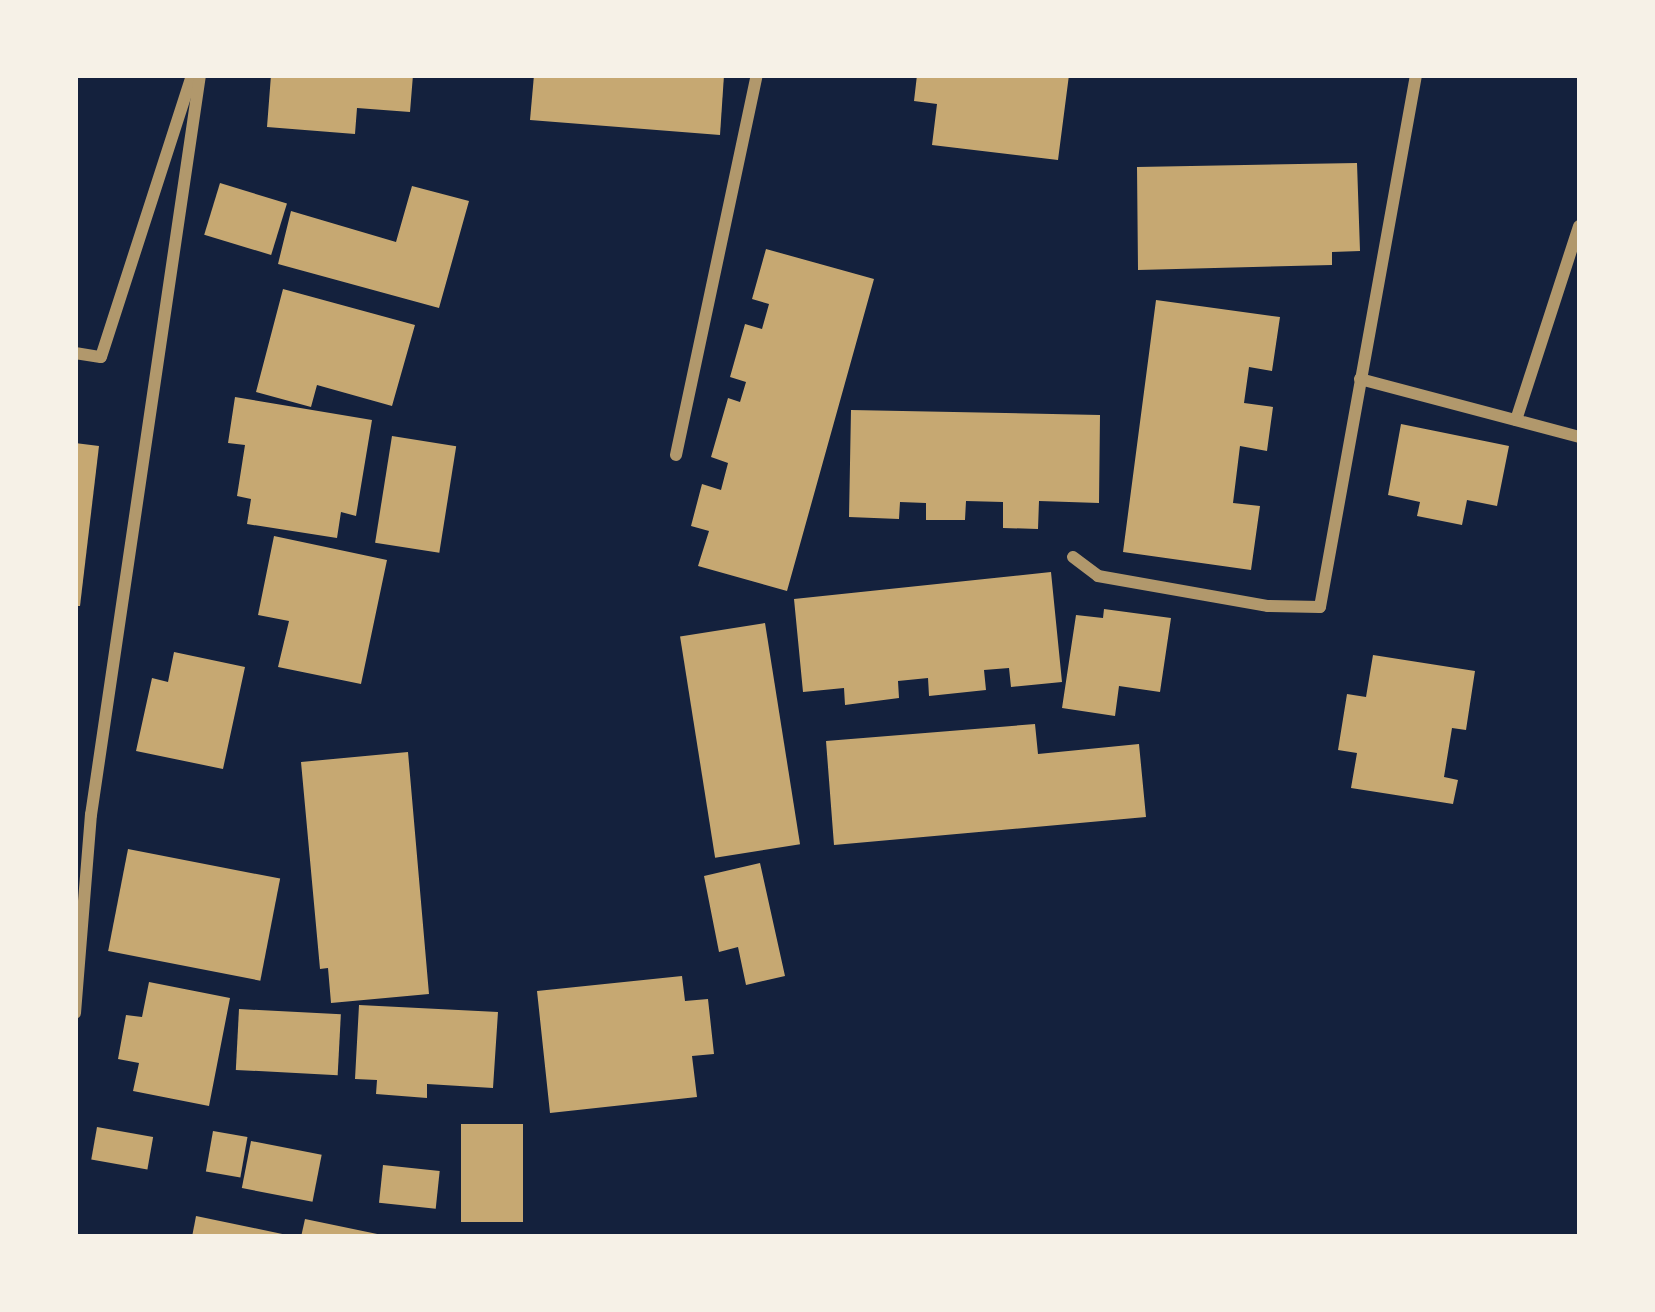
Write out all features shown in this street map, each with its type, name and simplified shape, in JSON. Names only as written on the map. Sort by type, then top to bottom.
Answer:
[{"type":"street","points":[[75,353],[100,357],[196,75]]},
{"type":"street","points":[[75,1013],[91,815],[196,75]]},
{"type":"street","points":[[676,455],[757,75]]},
{"type":"street","points":[[1073,557],[1098,576],[1268,606],[1319,607],[1416,75]]},
{"type":"street","points":[[1516,420],[1579,226]]},
{"type":"street","points":[[1360,379],[1580,437]]},
{"type":"building","points":[[271,75],[413,75],[410,112],[357,108],[355,134],[267,127]]},
{"type":"building","points":[[534,75],[724,75],[720,135],[530,120]]},
{"type":"building","points":[[917,75],[1069,75],[1058,160],[932,145],[937,104],[914,101]]},
{"type":"building","points":[[1357,163],[1360,251],[1332,252],[1332,265],[1138,270],[1137,167]]},
{"type":"building","points":[[220,183],[287,203],[271,255],[204,235]]},
{"type":"building","points":[[412,186],[469,201],[439,308],[278,264],[291,211],[396,242]]},
{"type":"building","points":[[766,249],[874,279],[787,591],[698,566],[709,531],[691,526],[702,484],[721,490],[728,463],[711,457],[728,398],[740,402],[746,382],[730,377],[745,324],[762,329],[769,304],[752,299]]},
{"type":"building","points":[[283,289],[415,325],[392,406],[317,385],[311,407],[256,392]]},
{"type":"building","points":[[1156,300],[1280,317],[1272,371],[1249,367],[1244,403],[1273,407],[1267,451],[1240,446],[1233,503],[1260,506],[1251,570],[1123,552]]},
{"type":"building","points":[[235,397],[372,420],[356,516],[341,512],[337,538],[247,524],[251,499],[237,496],[245,445],[228,443]]},
{"type":"building","points":[[851,410],[1100,415],[1099,503],[1039,501],[1038,529],[1003,528],[1003,502],[966,501],[965,520],[926,520],[926,503],[900,502],[899,519],[849,517]]},
{"type":"building","points":[[1401,424],[1509,446],[1497,506],[1467,500],[1462,525],[1417,516],[1420,502],[1388,495]]},
{"type":"building","points":[[392,436],[456,446],[439,553],[375,543]]},
{"type":"building","points":[[75,443],[99,446],[80,606],[75,606]]},
{"type":"building","points":[[274,536],[387,560],[361,684],[278,667],[289,621],[258,615]]},
{"type":"building","points":[[1051,572],[1062,682],[1011,687],[1009,668],[984,670],[986,690],[929,696],[928,678],[898,681],[899,698],[845,705],[844,688],[803,692],[794,599]]},
{"type":"building","points":[[1104,609],[1171,618],[1160,692],[1119,686],[1115,716],[1062,708],[1076,615],[1103,618]]},
{"type":"building","points":[[765,623],[800,844],[715,858],[680,636]]},
{"type":"building","points":[[174,652],[245,667],[223,769],[136,751],[152,678],[168,682]]},
{"type":"building","points":[[1373,655],[1475,671],[1466,730],[1452,728],[1444,777],[1458,780],[1453,804],[1351,788],[1357,753],[1338,750],[1347,694],[1366,697]]},
{"type":"building","points":[[1035,724],[1038,754],[1139,744],[1146,817],[834,845],[826,741]]},
{"type":"building","points":[[408,752],[429,994],[331,1003],[328,968],[320,969],[301,762]]},
{"type":"building","points":[[128,849],[280,879],[260,981],[108,951]]},
{"type":"building","points":[[760,863],[785,976],[746,985],[738,947],[719,952],[704,876]]},
{"type":"building","points":[[682,976],[685,1001],[708,999],[714,1054],[692,1056],[697,1097],[550,1113],[537,991]]},
{"type":"building","points":[[149,982],[230,998],[209,1106],[133,1091],[139,1063],[118,1059],[126,1015],[142,1017]]},
{"type":"building","points":[[359,1005],[498,1012],[493,1088],[427,1084],[427,1098],[376,1094],[377,1080],[355,1079]]},
{"type":"building","points":[[239,1009],[341,1014],[338,1075],[236,1070]]},
{"type":"building","points":[[461,1124],[523,1124],[523,1222],[461,1222]]},
{"type":"building","points":[[97,1127],[153,1137],[147,1169],[91,1159]]},
{"type":"building","points":[[213,1131],[247,1137],[240,1177],[206,1171]]},
{"type":"building","points":[[251,1141],[322,1155],[313,1202],[242,1188]]},
{"type":"building","points":[[383,1165],[440,1171],[436,1209],[379,1203]]},
{"type":"building","points":[[196,1216],[287,1235],[287,1237],[192,1237]]},
{"type":"building","points":[[305,1219],[382,1235],[301,1237]]}]
